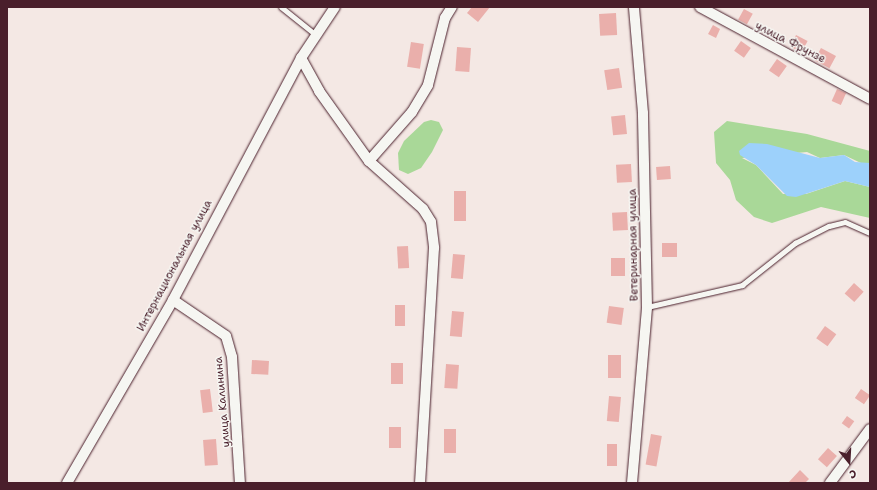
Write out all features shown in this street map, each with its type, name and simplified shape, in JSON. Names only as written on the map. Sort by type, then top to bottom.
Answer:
[{"type":"street","name":"Интернациональная улица","points":[[67,483],[173,300],[302,58],[316,34],[335,7]]},
{"type":"street","points":[[369,161],[412,112],[428,85],[445,18],[452,7]]},
{"type":"street","name":"Ветеринарная улица","points":[[632,483],[647,307],[643,113],[634,7]]},
{"type":"street","name":"улица Фрунзе","points":[[700,7],[870,99]]},
{"type":"street","points":[[302,58],[318,90],[369,161],[423,209],[432,222],[434,248],[420,483]]},
{"type":"street","name":"улица Калинина","points":[[173,300],[226,336],[232,357],[240,483]]},
{"type":"street","points":[[830,483],[870,428]]},
{"type":"lane","points":[[281,7],[316,34]]},
{"type":"lane","points":[[647,307],[742,285],[795,243],[829,226],[845,222],[870,233]]},
{"type":"green space","points":[[431,120],[439,122],[443,130],[432,152],[421,168],[408,174],[399,170],[398,153],[404,141],[424,122]]},
{"type":"green space","points":[[727,121],[807,134],[870,151],[870,163],[863,164],[844,155],[820,158],[807,152],[742,158],[756,165],[783,194],[806,194],[845,181],[870,187],[870,218],[821,207],[772,223],[754,217],[736,200],[730,180],[716,163],[714,132]]},
{"type":"water","points":[[749,143],[767,144],[820,158],[844,155],[855,162],[870,163],[870,187],[845,181],[796,197],[787,196],[756,165],[740,155],[739,151]]},
{"type":"building","points":[[472,7],[490,7],[478,22],[467,13]]},
{"type":"building","points":[[744,9],[753,14],[747,24],[738,19]]},
{"type":"building","points":[[616,13],[617,35],[600,36],[599,14]]},
{"type":"building","points":[[713,25],[720,29],[716,38],[708,34]]},
{"type":"building","points":[[796,35],[808,41],[802,52],[790,47]]},
{"type":"building","points":[[741,41],[751,48],[744,58],[734,51]]},
{"type":"building","points":[[411,42],[424,44],[420,69],[407,67]]},
{"type":"building","points":[[457,47],[471,48],[469,72],[455,71]]},
{"type":"building","points":[[821,48],[836,56],[829,68],[814,60]]},
{"type":"building","points":[[777,59],[787,66],[779,77],[769,70]]},
{"type":"building","points":[[619,68],[622,88],[607,90],[604,70]]},
{"type":"building","points":[[837,89],[846,93],[841,105],[832,101]]},
{"type":"building","points":[[625,115],[627,134],[613,135],[611,116]]},
{"type":"building","points":[[631,164],[632,182],[617,183],[616,165]]},
{"type":"building","points":[[670,166],[671,179],[657,180],[656,167]]},
{"type":"building","points":[[454,191],[466,191],[466,221],[454,221]]},
{"type":"building","points":[[627,212],[628,230],[613,231],[612,213]]},
{"type":"building","points":[[662,243],[677,243],[677,257],[662,257]]},
{"type":"building","points":[[408,246],[409,268],[398,269],[397,247]]},
{"type":"building","points":[[453,254],[465,255],[463,279],[451,278]]},
{"type":"building","points":[[611,258],[625,258],[625,276],[611,276]]},
{"type":"building","points":[[854,283],[864,292],[854,302],[845,293]]},
{"type":"building","points":[[395,305],[405,305],[405,326],[395,326]]},
{"type":"building","points":[[609,306],[624,308],[621,325],[607,323]]},
{"type":"building","points":[[452,311],[464,312],[462,337],[450,336]]},
{"type":"building","points":[[825,326],[836,334],[828,346],[816,338]]},
{"type":"building","points":[[608,355],[621,355],[621,378],[608,378]]},
{"type":"building","points":[[252,360],[269,361],[268,375],[251,374]]},
{"type":"building","points":[[391,363],[403,363],[403,384],[391,384]]},
{"type":"building","points":[[446,364],[459,365],[457,389],[444,388]]},
{"type":"building","points":[[210,389],[213,412],[203,413],[200,390]]},
{"type":"building","points":[[861,389],[870,395],[864,404],[855,398]]},
{"type":"building","points":[[609,396],[621,397],[619,422],[607,421]]},
{"type":"building","points":[[847,416],[854,421],[849,429],[842,423]]},
{"type":"building","points":[[389,427],[401,427],[401,448],[389,448]]},
{"type":"building","points":[[444,429],[456,429],[456,453],[444,453]]},
{"type":"building","points":[[651,434],[662,436],[656,466],[646,465]]},
{"type":"building","points":[[216,439],[218,465],[205,466],[203,440]]},
{"type":"building","points":[[607,444],[617,444],[617,466],[607,466]]},
{"type":"building","points":[[828,448],[837,456],[827,467],[818,459]]},
{"type":"building","points":[[800,470],[809,479],[805,483],[788,483]]}]
